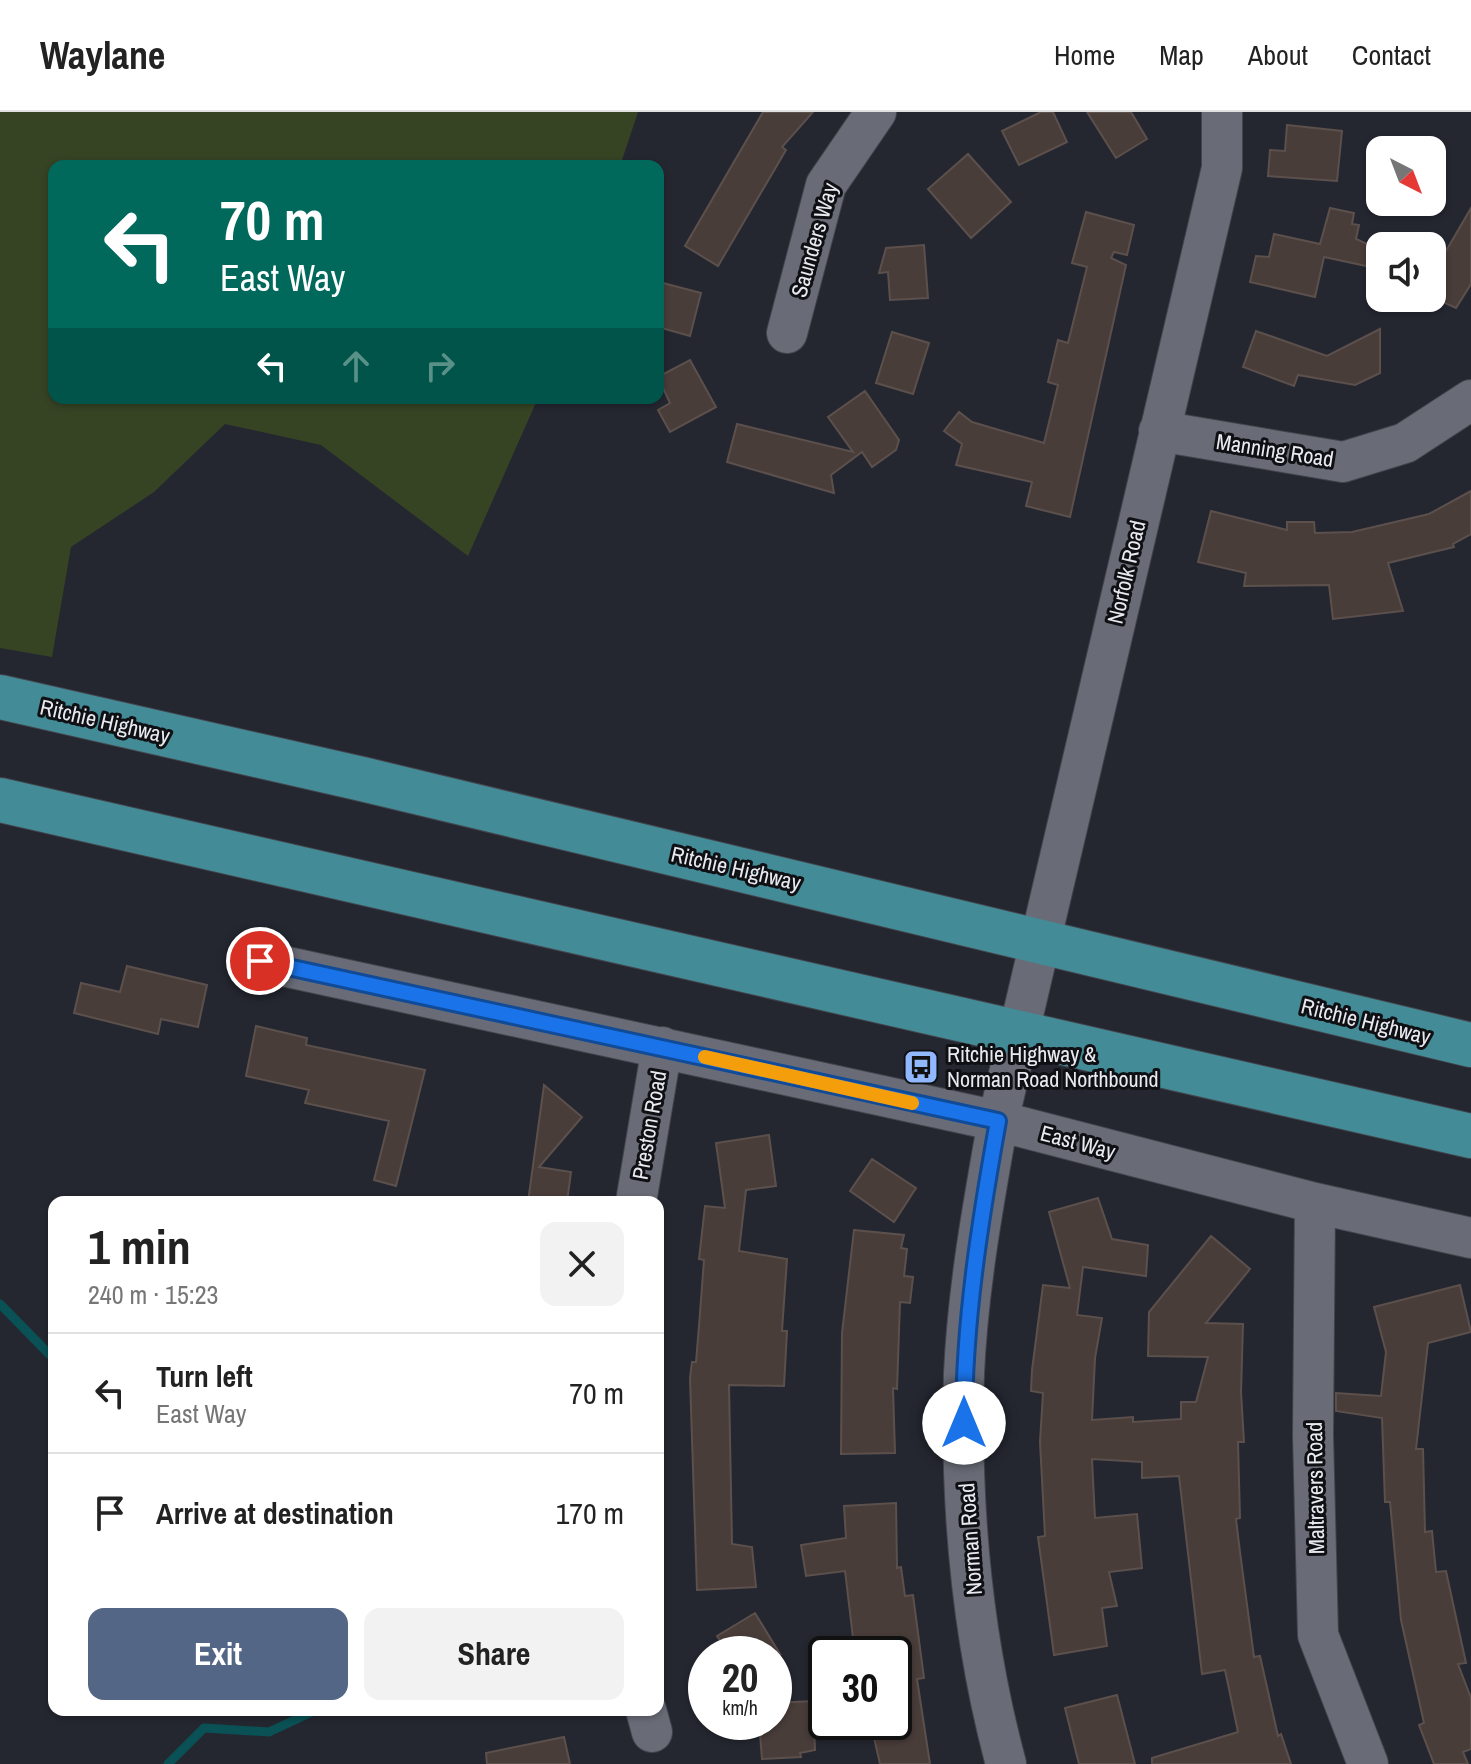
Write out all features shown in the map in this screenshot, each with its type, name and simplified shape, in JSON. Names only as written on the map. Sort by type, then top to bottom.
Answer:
[{"type":"main road","name":"Ritchie Highway","points":[[0,697],[347,775],[1471,1045]]},
{"type":"main road","points":[[0,800],[1471,1136]]},
{"type":"street","name":"Saunders Way","points":[[787,333],[826,185],[876,112]]},
{"type":"street","name":"Norfolk Road","points":[[1018,1032],[1222,168],[1222,112]]},
{"type":"street","name":"Manning Road","points":[[1159,431],[1343,462],[1405,443],[1471,400]]},
{"type":"street","name":"East Way","points":[[260,961],[998,1121],[1315,1203],[1471,1238]]},
{"type":"street","name":"Norman Road","points":[[1006,1764],[979,1632],[971,1574],[964,1447],[964,1374],[970,1299],[998,1121],[1018,1032]]},
{"type":"street","name":"Preston Road","points":[[637,1196],[662,1047]]},
{"type":"street","name":"Maltravers Road","points":[[1315,1203],[1313,1435],[1318,1635],[1368,1764]]},
{"type":"green space","points":[[0,112],[638,112],[622,160],[48,160],[48,404],[535,404],[468,556],[321,445],[225,424],[154,492],[71,547],[52,657],[0,648]]},
{"type":"building","points":[[763,112],[813,112],[782,147],[786,150],[718,266],[685,246]]},
{"type":"building","points":[[1041,112],[1053,112],[1067,142],[1019,165],[1002,131]]},
{"type":"building","points":[[1087,112],[1131,112],[1147,139],[1116,158]]},
{"type":"building","points":[[1287,125],[1342,131],[1337,181],[1268,176],[1270,150],[1285,151]]},
{"type":"building","points":[[968,154],[1011,202],[971,238],[928,189]]},
{"type":"building","points":[[1330,208],[1354,213],[1352,224],[1359,225],[1356,239],[1366,244],[1366,266],[1324,257],[1315,297],[1250,282],[1256,256],[1269,257],[1274,234],[1320,244]]},
{"type":"building","points":[[1471,208],[1471,284],[1456,308],[1446,303],[1446,251]]},
{"type":"building","points":[[1086,212],[1134,225],[1127,255],[1114,252],[1111,258],[1126,265],[1070,517],[1026,506],[1032,482],[956,465],[962,444],[944,431],[959,412],[972,422],[1044,443],[1058,385],[1048,382],[1058,340],[1068,343],[1087,267],[1072,263]]},
{"type":"building","points":[[924,245],[928,298],[890,300],[888,272],[879,273],[886,248]]},
{"type":"building","points":[[664,283],[701,293],[690,336],[664,329]]},
{"type":"building","points":[[1380,329],[1380,373],[1355,385],[1298,375],[1294,386],[1243,367],[1256,331],[1327,356]]},
{"type":"building","points":[[892,332],[929,343],[913,394],[876,383]]},
{"type":"building","points":[[690,360],[716,407],[670,432],[658,410],[670,403],[664,390],[664,374]]},
{"type":"building","points":[[865,391],[899,440],[896,450],[872,467],[862,452],[831,475],[834,493],[727,462],[737,424],[853,452],[828,417]]},
{"type":"building","points":[[1471,491],[1471,534],[1453,544],[1454,547],[1388,563],[1403,611],[1333,619],[1329,585],[1244,586],[1246,573],[1198,562],[1211,511],[1287,530],[1287,522],[1314,522],[1315,533],[1352,532],[1429,514]]},
{"type":"building","points":[[127,966],[207,985],[198,1027],[161,1019],[158,1034],[74,1013],[81,983],[120,992]]},
{"type":"building","points":[[256,1026],[307,1038],[306,1045],[425,1070],[396,1186],[374,1180],[389,1121],[305,1103],[309,1090],[246,1076]]},
{"type":"building","points":[[544,1085],[582,1117],[539,1167],[571,1172],[568,1196],[529,1196]]},
{"type":"building","points":[[769,1135],[776,1186],[746,1190],[739,1251],[787,1259],[782,1331],[787,1331],[784,1386],[729,1385],[732,1544],[752,1547],[756,1587],[697,1590],[690,1378],[692,1362],[696,1362],[704,1260],[699,1259],[705,1206],[725,1208],[716,1143]]},
{"type":"building","points":[[872,1159],[916,1188],[894,1222],[850,1191]]},
{"type":"building","points":[[1098,1198],[1112,1239],[1148,1245],[1146,1276],[1083,1267],[1077,1315],[1102,1318],[1095,1358],[1092,1420],[1133,1417],[1133,1422],[1181,1419],[1181,1402],[1196,1402],[1208,1357],[1148,1356],[1149,1312],[1211,1236],[1250,1269],[1206,1323],[1243,1324],[1241,1392],[1244,1442],[1238,1442],[1240,1518],[1236,1519],[1254,1657],[1260,1656],[1278,1736],[1281,1734],[1291,1764],[1152,1764],[1152,1758],[1238,1732],[1225,1670],[1202,1674],[1179,1476],[1142,1478],[1142,1462],[1092,1459],[1095,1518],[1137,1514],[1142,1568],[1109,1572],[1117,1606],[1102,1608],[1107,1646],[1054,1655],[1038,1537],[1045,1536],[1040,1442],[1043,1393],[1031,1391],[1032,1370],[1043,1285],[1070,1288],[1049,1212]]},
{"type":"building","points":[[854,1230],[904,1235],[901,1248],[907,1249],[904,1276],[913,1277],[910,1303],[900,1302],[897,1389],[893,1388],[895,1453],[841,1454],[842,1333]]},
{"type":"building","points":[[1460,1285],[1471,1332],[1428,1343],[1416,1449],[1423,1449],[1425,1532],[1432,1531],[1436,1572],[1446,1571],[1466,1663],[1458,1664],[1471,1698],[1471,1749],[1463,1752],[1468,1764],[1434,1764],[1419,1725],[1424,1723],[1401,1620],[1390,1502],[1385,1502],[1382,1418],[1336,1411],[1336,1393],[1381,1396],[1386,1352],[1374,1307]]},
{"type":"building","points":[[896,1503],[897,1568],[901,1567],[905,1596],[913,1595],[924,1678],[917,1679],[930,1764],[880,1764],[875,1740],[912,1740],[912,1636],[853,1636],[845,1571],[806,1576],[801,1545],[846,1538],[844,1506]]},
{"type":"building","points":[[755,1613],[769,1636],[717,1636]]},
{"type":"building","points":[[1117,1695],[1135,1764],[1079,1764],[1065,1708]]},
{"type":"building","points":[[808,1701],[808,1740],[815,1740],[815,1750],[800,1753],[801,1757],[762,1759],[760,1740],[792,1740],[792,1702]]},
{"type":"building","points":[[564,1737],[570,1764],[487,1764],[486,1753]]},
{"type":"waterway","points":[[0,1304],[48,1353]]},
{"type":"waterway","points":[[168,1764],[204,1728],[269,1732],[303,1716]]},
{"type":"slow traffic","points":[[705,1057],[912,1103]]},
{"type":"place","name":"Ritchie Highway & Norman Road Northbound","points":[[921,1067]]},
{"type":"route","points":[[260,961],[998,1121],[974,1263],[964,1374],[964,1423]]}]
